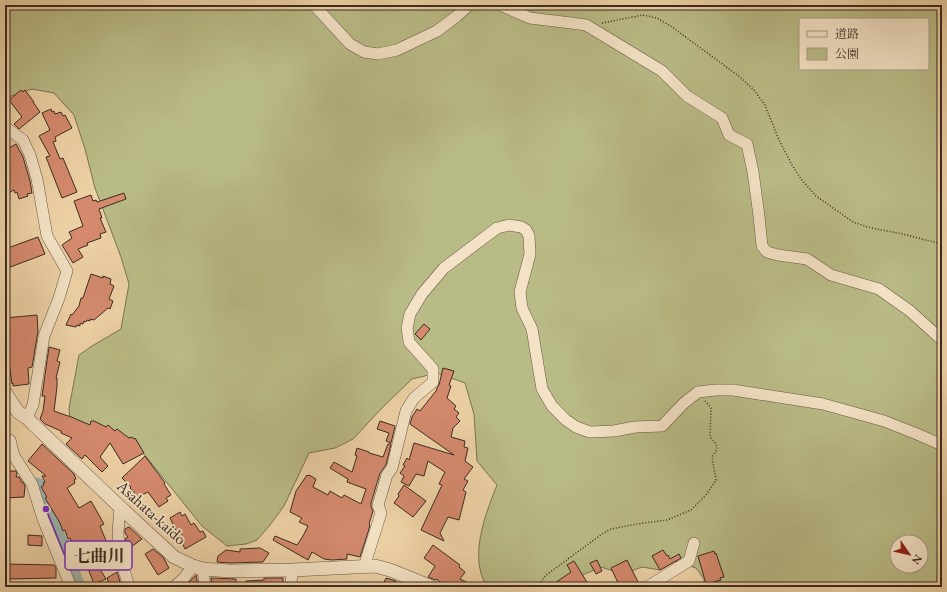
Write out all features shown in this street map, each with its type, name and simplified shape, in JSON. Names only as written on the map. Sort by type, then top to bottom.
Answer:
[{"type":"street","points":[[314,5],[350,44],[364,52],[378,54],[397,50],[437,31],[469,5]]},
{"type":"street","points":[[500,5],[530,18],[586,25],[662,71],[687,96],[722,118],[729,135],[747,144],[754,179],[762,246],[767,252],[807,259],[831,275],[879,289],[910,311],[942,340]]},
{"type":"street","points":[[5,127],[23,140],[30,155],[37,179],[47,236],[66,271],[59,298],[44,336],[33,405],[22,415],[5,408]]},
{"type":"street","points":[[364,567],[381,513],[378,505],[387,475],[392,468],[406,411],[414,398],[433,382],[433,369],[409,342],[407,328],[410,314],[422,294],[444,268],[497,228],[509,225],[521,226],[526,230],[529,236],[530,254],[520,292],[522,308],[532,329],[542,389],[552,406],[566,420],[576,427],[590,432],[614,431],[635,427],[662,426],[684,403],[698,392],[733,390],[823,404],[884,420],[942,445]]},
{"type":"street","name":"Asahata-kaido","points":[[5,392],[22,415],[174,557],[198,567],[230,571],[375,566],[390,570],[432,587]]},
{"type":"street","points":[[10,440],[14,456],[32,484],[43,519],[71,587]]},
{"type":"street","points":[[120,507],[118,533],[120,558],[128,587]]},
{"type":"street","points":[[647,587],[689,561],[694,543]]},
{"type":"street","points":[[174,587],[198,567],[205,587]]},
{"type":"street","points":[[290,587],[293,570]]},
{"type":"path","points":[[586,25],[600,24],[643,14],[657,18],[667,24],[740,77],[754,90],[765,105],[779,140],[792,165],[801,179],[816,196],[853,222],[871,228],[942,244]]},
{"type":"path","points":[[538,587],[545,576],[611,529],[667,520],[691,510],[706,495],[716,480],[712,457],[717,450],[716,444],[710,437],[711,408],[698,392]]},
{"type":"green space","points":[[5,5],[942,5],[942,587],[704,587],[704,579],[696,568],[675,561],[660,570],[642,567],[623,574],[601,567],[578,577],[566,587],[487,587],[481,573],[479,562],[480,540],[485,517],[497,485],[477,461],[474,414],[465,383],[437,373],[412,379],[353,439],[335,448],[309,453],[284,506],[257,540],[246,544],[227,546],[202,526],[143,453],[70,424],[69,408],[79,355],[121,329],[129,284],[121,257],[95,188],[74,115],[54,93],[32,89],[11,96],[5,102]]},
{"type":"building","points":[[21,90],[23,92],[25,90],[40,112],[19,129],[14,124],[22,117],[9,100]]},
{"type":"building","points":[[51,109],[55,114],[61,112],[63,116],[65,115],[72,128],[55,137],[56,141],[53,142],[60,159],[63,158],[77,192],[62,198],[46,157],[50,156],[39,136],[50,130],[42,113]]},
{"type":"building","points":[[16,144],[23,157],[32,193],[19,199],[17,192],[15,193],[14,190],[8,193],[5,188],[5,167],[9,164],[5,150]]},
{"type":"building","points":[[124,193],[126,199],[99,209],[102,218],[100,218],[106,232],[100,234],[101,238],[87,243],[88,245],[78,249],[83,257],[73,263],[62,245],[72,238],[69,232],[83,226],[74,201],[91,195],[93,201],[96,200],[97,202]]},
{"type":"building","points":[[38,237],[45,254],[5,269],[5,249]]},
{"type":"building","points":[[91,274],[111,279],[110,284],[114,286],[109,299],[113,301],[110,309],[108,308],[94,320],[90,319],[90,321],[84,321],[83,324],[80,323],[80,326],[77,325],[76,327],[66,325],[71,314],[72,315],[79,306],[81,298],[83,298]]},
{"type":"building","points":[[37,315],[38,331],[32,367],[28,368],[29,384],[13,386],[10,369],[5,370],[5,318]]},
{"type":"building","points":[[424,324],[430,329],[421,340],[415,334]]},
{"type":"building","points":[[49,347],[60,350],[57,361],[60,362],[56,378],[57,387],[54,411],[90,425],[91,421],[94,421],[106,427],[108,425],[115,431],[117,429],[129,438],[135,438],[144,453],[123,464],[110,443],[100,457],[108,466],[102,472],[85,455],[82,459],[66,444],[72,438],[45,424],[40,419],[43,411],[45,396],[42,396]]},
{"type":"building","points":[[443,368],[454,371],[449,385],[451,386],[447,398],[456,406],[454,409],[459,413],[456,417],[460,421],[453,428],[451,437],[465,441],[464,447],[468,448],[465,461],[473,467],[464,479],[468,481],[463,490],[466,492],[459,520],[448,517],[440,533],[444,541],[421,530],[442,485],[439,484],[445,472],[428,461],[424,476],[416,474],[409,486],[401,482],[404,476],[400,473],[405,466],[403,465],[407,458],[409,460],[414,443],[454,455],[410,424],[417,409],[420,411],[436,391]]},
{"type":"building","points":[[380,421],[395,426],[391,443],[386,441],[389,433],[377,429]]},
{"type":"building","points":[[42,444],[74,474],[76,479],[74,480],[75,483],[67,488],[79,508],[91,501],[104,524],[100,526],[113,558],[100,569],[106,579],[94,584],[87,566],[82,568],[70,538],[68,539],[65,530],[63,531],[45,498],[47,497],[41,487],[45,482],[42,476],[46,476],[28,461]]},
{"type":"building","points":[[388,444],[391,444],[386,465],[380,473],[371,503],[373,511],[360,557],[347,554],[347,559],[332,560],[324,559],[312,552],[308,560],[273,540],[275,536],[297,545],[303,536],[308,526],[299,522],[302,518],[290,512],[296,491],[307,475],[316,479],[313,487],[328,495],[330,491],[342,498],[344,495],[361,504],[366,489],[347,482],[348,479],[330,468],[334,462],[352,472],[357,456],[355,455],[357,448],[383,457]]},
{"type":"building","points":[[145,456],[165,483],[164,484],[171,495],[166,498],[168,501],[159,507],[148,492],[138,497],[122,478]]},
{"type":"building","points":[[5,471],[16,471],[16,477],[19,477],[25,486],[24,497],[5,498]]},
{"type":"building","points":[[404,485],[426,501],[413,517],[394,503]]},
{"type":"building","points":[[180,512],[182,516],[185,514],[191,525],[194,523],[200,532],[203,531],[206,537],[185,549],[170,518]]},
{"type":"building","points":[[129,527],[142,539],[131,547],[125,539],[128,537],[125,533],[125,529]]},
{"type":"building","points":[[28,535],[42,536],[42,546],[28,545]]},
{"type":"building","points":[[433,545],[460,565],[459,567],[465,572],[460,579],[477,587],[447,587],[436,579],[435,580],[428,577],[435,566],[424,558]]},
{"type":"building","points":[[260,548],[269,553],[263,562],[217,562],[218,556],[226,550],[240,552],[240,549]]},
{"type":"building","points":[[153,549],[163,557],[169,568],[158,575],[145,554]]},
{"type":"building","points":[[663,550],[670,559],[679,554],[681,558],[660,570],[652,556]]},
{"type":"building","points":[[714,551],[724,577],[720,578],[721,580],[706,584],[698,556]]},
{"type":"building","points":[[597,560],[602,571],[596,574],[590,563]]},
{"type":"building","points":[[627,560],[640,587],[620,587],[611,568]]},
{"type":"building","points":[[574,561],[590,587],[549,587],[571,572],[567,565]]},
{"type":"building","points":[[5,564],[54,565],[56,568],[56,578],[5,579]]},
{"type":"building","points":[[117,572],[121,585],[110,587],[107,578]]},
{"type":"building","points":[[196,575],[198,587],[184,587]]},
{"type":"building","points":[[211,578],[236,579],[236,587],[212,587]]},
{"type":"building","points":[[264,578],[283,578],[282,587],[246,587],[246,581],[264,580]]},
{"type":"building","points":[[386,578],[396,581],[394,587],[382,587]]},
{"type":"waterway","points":[[37,486],[77,587]]},
{"type":"place","name":"七曲川","points":[[46,509]]}]
